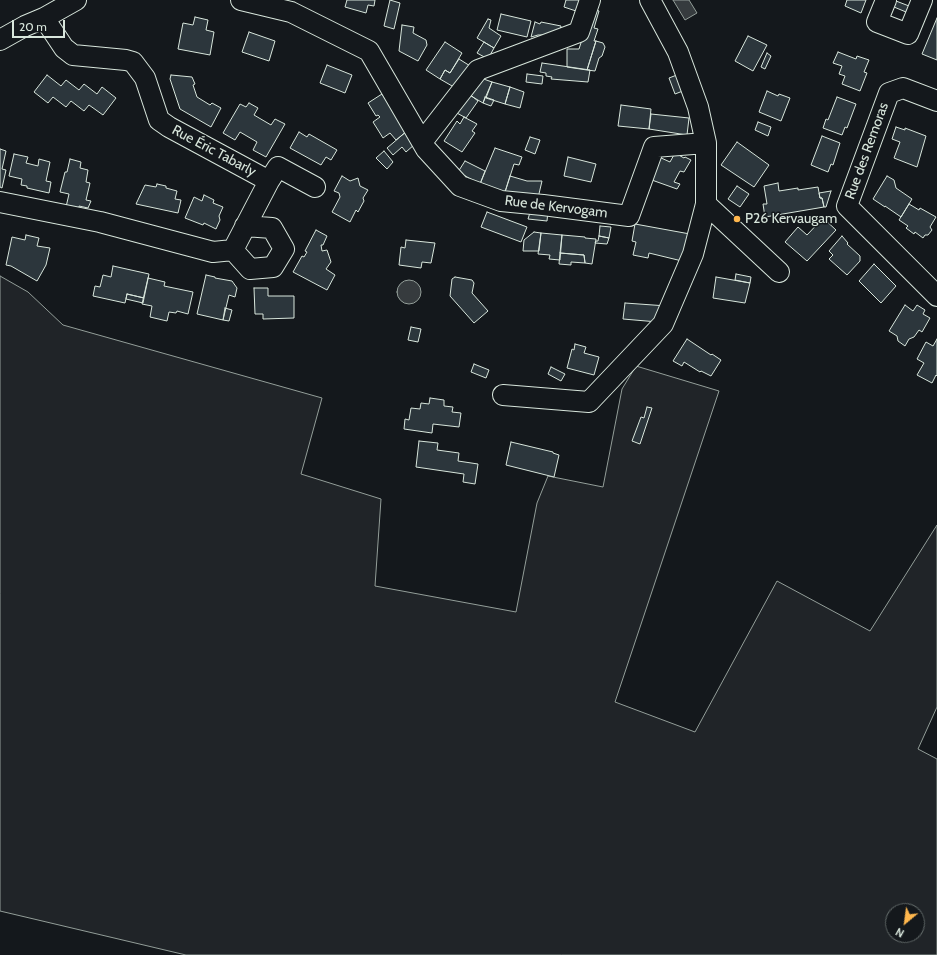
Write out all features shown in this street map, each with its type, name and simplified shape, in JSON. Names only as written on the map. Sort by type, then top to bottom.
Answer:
[{"type":"street","points":[[0,40],[76,0]]},
{"type":"street","name":"Rue de Kervogam","points":[[241,0],[291,12],[369,51],[426,150],[460,186],[501,201],[629,216],[654,147],[706,143]]},
{"type":"street","points":[[422,142],[478,70],[579,32],[590,0]]},
{"type":"street","points":[[503,395],[589,402],[663,324],[693,254],[706,204],[706,143],[698,107],[678,52],[650,0]]},
{"type":"street","points":[[886,0],[877,22],[908,34],[922,0]]},
{"type":"street","name":"Rue Éric Tabarly","points":[[44,18],[64,48],[73,55],[133,62],[145,78],[159,120],[169,127],[269,181],[233,250]]},
{"type":"street","name":"Rue des Remoras","points":[[937,101],[903,88],[889,93],[847,206],[937,296]]},
{"type":"street","points":[[269,181],[278,167],[315,187]]},
{"type":"street","points":[[0,202],[100,222],[213,252],[233,250],[250,269],[273,267],[284,249],[272,228],[245,226]]},
{"type":"street","points":[[706,204],[779,272]]},
{"type":"shaded area","points":[[673,0],[689,0],[697,13],[685,20]]},
{"type":"shaded area","points":[[0,276],[28,292],[63,325],[322,398],[301,474],[381,499],[375,586],[516,612],[537,503],[548,476],[603,487],[622,389],[636,366],[719,391],[615,702],[695,732],[777,581],[870,631],[937,525],[937,707],[918,749],[937,759],[937,955],[186,955],[0,911]]},
{"type":"shaded area","points":[[409,280],[414,281],[420,287],[420,297],[414,303],[409,304],[404,303],[398,297],[397,292],[398,287],[404,281]]},
{"type":"building","points":[[347,0],[375,0],[374,6],[368,5],[366,13],[345,7]]},
{"type":"building","points":[[390,0],[400,3],[394,29],[384,26]]},
{"type":"building","points":[[566,0],[587,0],[579,12],[564,7]]},
{"type":"building","points":[[847,0],[866,0],[861,13],[845,6]]},
{"type":"building","points":[[896,1],[909,6],[906,12],[894,7]]},
{"type":"building","points":[[592,8],[599,11],[594,28],[598,29],[587,70],[567,67],[567,49],[579,49]]},
{"type":"building","points":[[501,14],[531,21],[527,37],[497,30]]},
{"type":"building","points":[[195,17],[208,20],[206,30],[214,32],[210,55],[178,49],[183,23],[193,25]]},
{"type":"building","points":[[937,18],[937,60],[922,54]]},
{"type":"building","points":[[488,19],[491,20],[489,28],[501,36],[494,48],[477,38]]},
{"type":"building","points":[[535,22],[540,24],[541,22],[561,26],[559,35],[538,35],[531,37]]},
{"type":"building","points":[[402,25],[414,27],[413,33],[426,40],[427,45],[418,61],[399,51]]},
{"type":"building","points":[[249,32],[275,41],[269,61],[242,52]]},
{"type":"building","points":[[748,36],[767,45],[753,71],[735,61]]},
{"type":"building","points":[[596,41],[603,43],[605,47],[602,56],[599,58],[595,71],[587,70]]},
{"type":"building","points":[[445,42],[462,53],[450,73],[445,70],[440,79],[426,70]]},
{"type":"building","points":[[484,42],[494,48],[488,59],[477,53]]},
{"type":"building","points":[[838,52],[856,59],[857,56],[869,60],[864,72],[867,73],[860,91],[842,84],[845,76],[839,74],[842,66],[833,63]]},
{"type":"building","points":[[767,53],[771,56],[765,69],[761,67]]},
{"type":"building","points":[[459,59],[475,69],[459,90],[440,79],[445,70],[450,73]]},
{"type":"building","points":[[542,63],[590,70],[588,82],[551,79],[552,77],[546,76],[546,73],[540,72]]},
{"type":"building","points":[[327,65],[352,75],[345,93],[320,83]]},
{"type":"building","points":[[682,73],[688,89],[675,94],[669,78]]},
{"type":"building","points":[[527,74],[543,76],[542,84],[526,82]]},
{"type":"building","points":[[47,75],[61,86],[66,80],[79,90],[84,84],[97,94],[102,87],[116,98],[103,115],[89,105],[84,111],[71,101],[66,107],[53,97],[48,103],[34,92]]},
{"type":"building","points":[[171,75],[192,77],[195,84],[193,85],[197,97],[210,105],[212,103],[221,108],[211,127],[180,109],[170,79]]},
{"type":"building","points":[[478,77],[492,82],[483,103],[471,96]]},
{"type":"building","points":[[492,82],[510,87],[505,104],[486,98]]},
{"type":"building","points":[[510,87],[524,92],[520,108],[505,104]]},
{"type":"building","points":[[767,91],[778,96],[779,94],[790,98],[781,121],[759,112]]},
{"type":"building","points":[[468,93],[478,101],[466,118],[455,112]]},
{"type":"building","points":[[382,94],[407,131],[396,140],[390,133],[383,138],[373,122],[380,117],[378,115],[376,116],[368,103]]},
{"type":"building","points":[[485,97],[494,100],[491,106],[483,103]]},
{"type":"building","points":[[837,97],[856,104],[847,128],[845,127],[842,135],[823,128],[826,119],[828,120]]},
{"type":"building","points":[[249,103],[258,108],[254,115],[271,125],[275,119],[285,124],[266,157],[253,150],[257,142],[240,132],[235,140],[223,133],[240,104],[246,107]]},
{"type":"building","points":[[621,105],[651,109],[649,129],[618,126]]},
{"type":"building","points":[[651,114],[689,118],[687,135],[649,129]]},
{"type":"building","points":[[464,117],[477,124],[472,131],[475,133],[462,152],[444,141],[457,121],[460,124]]},
{"type":"building","points":[[758,122],[771,127],[768,136],[755,130]]},
{"type":"building","points":[[896,127],[905,130],[905,128],[926,136],[917,167],[894,158],[900,142],[892,139]]},
{"type":"building","points":[[407,131],[415,144],[406,152],[402,147],[393,155],[387,148]]},
{"type":"building","points":[[299,132],[307,137],[309,134],[337,150],[331,160],[326,157],[321,165],[290,148]]},
{"type":"building","points":[[822,136],[840,143],[833,165],[831,164],[828,172],[811,165]]},
{"type":"building","points":[[530,137],[540,140],[535,154],[525,150]]},
{"type":"building","points":[[737,142],[769,165],[754,187],[721,165]]},
{"type":"building","points":[[495,148],[522,157],[519,165],[514,164],[505,192],[480,184]]},
{"type":"building","points":[[0,149],[6,151],[2,169],[6,170],[2,188],[0,187]]},
{"type":"building","points":[[384,151],[393,162],[387,169],[376,158]]},
{"type":"building","points":[[675,153],[691,160],[684,172],[680,171],[674,182],[680,184],[677,189],[649,179],[659,157],[670,162]]},
{"type":"building","points":[[14,154],[28,157],[26,163],[38,166],[39,159],[50,162],[46,181],[51,182],[49,193],[27,188],[27,186],[21,185],[22,179],[9,176]]},
{"type":"building","points":[[568,157],[596,164],[591,182],[564,176]]},
{"type":"building","points":[[70,159],[81,162],[80,168],[88,170],[86,182],[90,183],[86,200],[91,201],[88,208],[79,206],[79,209],[66,207],[69,194],[60,192]]},
{"type":"building","points":[[465,161],[485,171],[480,184],[458,172]]},
{"type":"building","points":[[342,176],[350,181],[358,178],[360,186],[368,190],[363,198],[364,201],[358,212],[356,210],[350,222],[332,212],[340,197],[339,193],[334,191]]},
{"type":"building","points":[[510,176],[527,181],[542,181],[538,198],[505,192]]},
{"type":"building","points":[[887,176],[894,180],[896,188],[912,199],[901,217],[873,199]]},
{"type":"building","points":[[778,183],[779,191],[818,187],[820,198],[822,198],[824,207],[765,217],[763,204],[767,204],[764,186]]},
{"type":"building","points":[[157,184],[177,191],[175,199],[181,200],[178,213],[136,204],[145,185],[156,187]]},
{"type":"building","points":[[737,186],[749,194],[740,207],[728,199]]},
{"type":"building","points":[[831,191],[826,207],[824,207],[819,193]]},
{"type":"building","points":[[204,195],[214,200],[213,203],[223,207],[216,229],[204,223],[203,225],[185,218],[194,197],[202,201]]},
{"type":"building","points":[[909,204],[936,217],[930,227],[932,230],[923,238],[906,228],[908,226],[899,220]]},
{"type":"building","points":[[531,209],[548,211],[547,221],[528,219]]},
{"type":"building","points":[[487,212],[527,227],[521,242],[481,227]]},
{"type":"building","points":[[823,218],[836,230],[807,261],[785,242],[798,227],[807,235]]},
{"type":"building","points":[[635,224],[690,234],[682,261],[649,253],[648,258],[633,255],[636,242],[632,241]]},
{"type":"building","points":[[600,226],[611,227],[609,238],[599,236]]},
{"type":"building","points":[[316,230],[327,236],[323,245],[321,245],[322,251],[327,250],[331,262],[326,269],[335,275],[327,290],[293,272],[302,256],[304,257],[307,252],[305,251]]},
{"type":"building","points":[[534,232],[541,233],[539,251],[523,251],[524,240]]},
{"type":"building","points":[[541,233],[562,235],[560,260],[549,259],[550,255],[538,254]]},
{"type":"building","points":[[26,235],[39,238],[37,246],[50,248],[46,265],[37,281],[11,266],[6,265],[12,237],[25,240]]},
{"type":"building","points":[[562,235],[596,239],[592,264],[585,263],[584,255],[560,253]]},
{"type":"building","points":[[599,236],[609,238],[607,244],[595,243],[598,241]]},
{"type":"building","points":[[842,236],[848,243],[847,244],[860,256],[860,261],[847,275],[829,259],[833,255],[829,251]]},
{"type":"building","points":[[406,240],[435,243],[431,263],[422,262],[421,268],[399,265],[401,247],[405,248]]},
{"type":"building","points":[[560,253],[584,255],[585,263],[571,262],[571,265],[559,264]]},
{"type":"building","points":[[874,264],[896,286],[881,303],[859,281]]},
{"type":"building","points":[[113,266],[149,274],[144,298],[127,294],[125,303],[93,296],[95,286],[100,287],[103,275],[111,277]]},
{"type":"building","points":[[736,274],[751,277],[750,283],[735,280]]},
{"type":"building","points":[[206,275],[232,281],[237,288],[235,297],[229,295],[223,320],[197,314]]},
{"type":"building","points":[[455,277],[472,280],[474,283],[472,293],[488,311],[474,323],[450,296],[452,279]]},
{"type":"building","points":[[716,277],[750,283],[745,303],[713,298]]},
{"type":"building","points":[[148,278],[165,282],[164,286],[193,292],[188,314],[177,311],[176,313],[169,312],[167,321],[150,317],[152,306],[142,304]]},
{"type":"building","points":[[254,288],[268,288],[268,296],[294,296],[294,318],[263,319],[263,314],[255,314]]},
{"type":"building","points":[[127,294],[144,298],[143,303],[126,299]]},
{"type":"building","points":[[625,303],[667,306],[658,322],[623,319]]},
{"type":"building","points":[[905,305],[913,311],[917,305],[925,310],[923,314],[930,318],[922,332],[919,330],[914,337],[909,339],[905,346],[898,341],[897,336],[889,331]]},
{"type":"building","points":[[225,308],[232,310],[229,321],[223,320]]},
{"type":"building","points":[[411,327],[421,329],[418,342],[408,340]]},
{"type":"building","points":[[687,339],[721,360],[711,376],[701,371],[700,372],[684,362],[682,366],[673,361]]},
{"type":"building","points":[[937,339],[937,376],[936,375],[932,383],[917,375],[924,363],[917,359],[926,342],[933,346]]},
{"type":"building","points":[[575,344],[586,347],[584,353],[599,357],[594,375],[567,368],[572,349],[574,350]]},
{"type":"building","points":[[474,364],[489,370],[486,378],[471,372]]},
{"type":"building","points":[[551,367],[565,374],[561,381],[548,374]]},
{"type":"building","points":[[430,398],[444,400],[444,406],[453,407],[452,412],[461,413],[459,427],[433,424],[432,433],[404,429],[405,419],[409,420],[411,408],[420,409],[421,403],[429,404]]},
{"type":"building","points":[[647,407],[652,408],[640,444],[632,441],[641,417],[644,418]]},
{"type":"building","points":[[419,441],[438,443],[437,450],[459,453],[458,461],[478,464],[475,484],[463,482],[464,474],[416,467]]},
{"type":"building","points":[[511,442],[553,452],[559,455],[554,477],[506,465]]},
{"type":"place","name":"P26 Kervaugam","points":[[737,219]]}]
